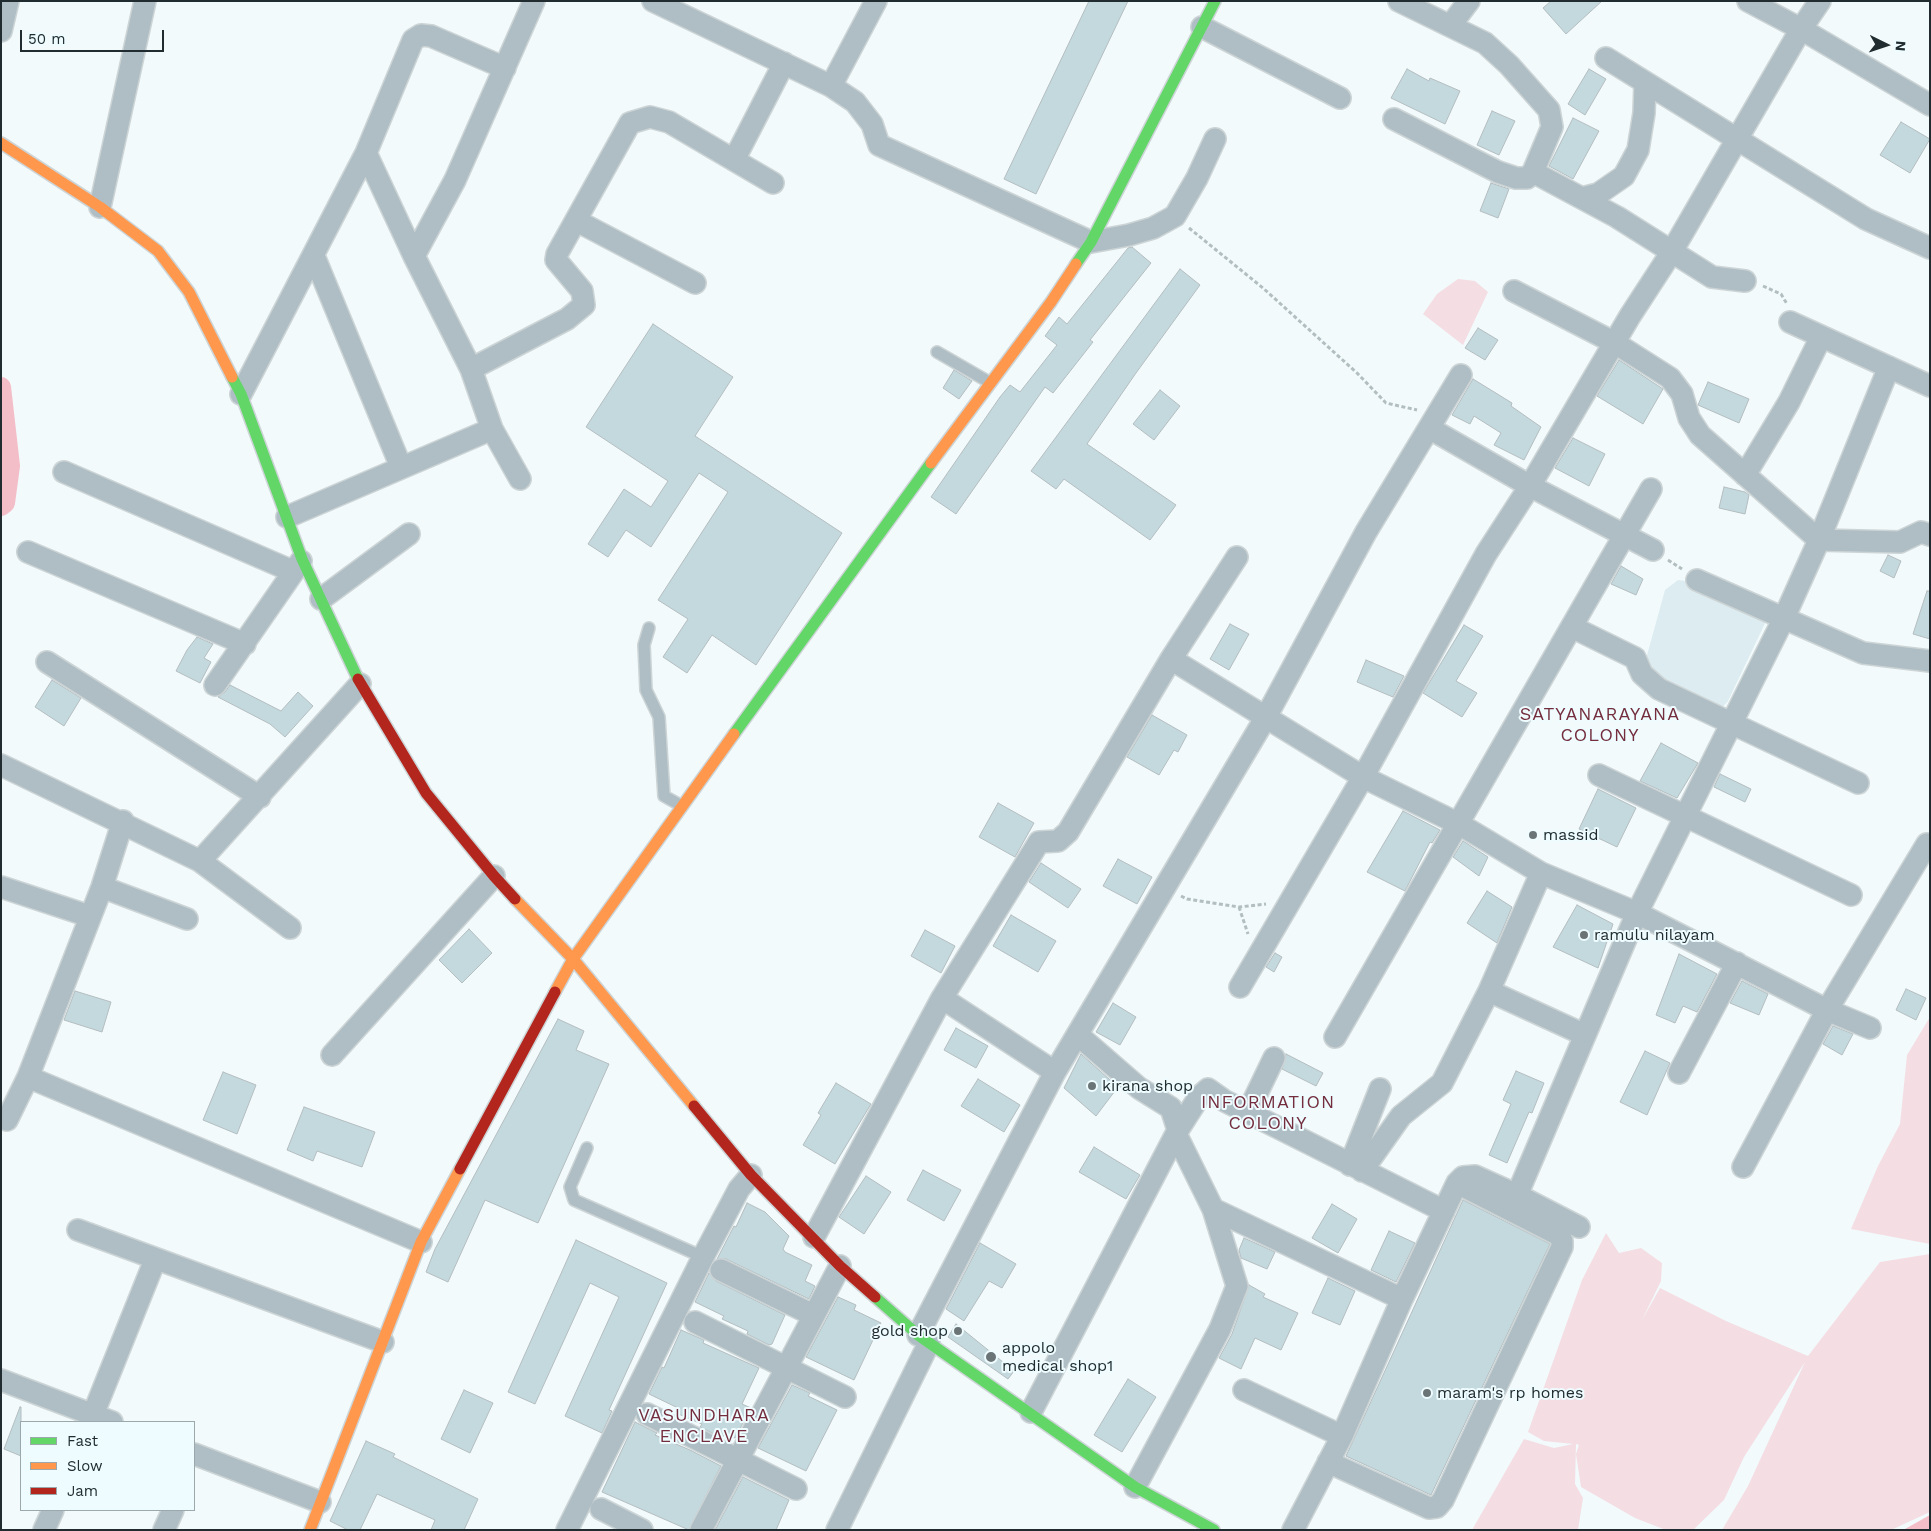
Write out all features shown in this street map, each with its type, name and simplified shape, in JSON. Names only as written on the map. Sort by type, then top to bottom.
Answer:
[{"type":"street","points":[[1,31],[8,1]]},
{"type":"street","points":[[100,207],[145,1]]},
{"type":"street","points":[[414,256],[455,180],[534,1]]},
{"type":"street","points":[[653,1],[831,86],[855,102],[872,124],[879,145],[1091,242],[1129,236],[1154,228],[1175,216],[1197,178],[1215,139]]},
{"type":"street","points":[[831,86],[876,1]]},
{"type":"street","points":[[310,1530],[421,1242],[573,960],[868,547],[989,382],[1051,302],[1091,242],[1215,1]]},
{"type":"street","points":[[1394,119],[1498,172],[1516,178],[1527,178],[1533,172],[1552,127],[1549,110],[1509,65],[1485,43],[1398,1]]},
{"type":"street","points":[[1450,26],[1469,1]]},
{"type":"street","points":[[1748,1],[1801,29],[1930,105]]},
{"type":"street","points":[[1240,987],[1363,776],[1486,554],[1530,486],[1616,343],[1630,316],[1737,141],[1801,29],[1820,1]]},
{"type":"street","points":[[1202,28],[1340,98]]},
{"type":"street","points":[[241,394],[366,153],[413,40],[421,35],[431,36],[504,68]]},
{"type":"street","points":[[1606,58],[1737,141],[1866,219],[1930,248]]},
{"type":"street","points":[[734,160],[784,63]]},
{"type":"street","points":[[1582,198],[1598,194],[1624,176],[1638,150],[1644,112],[1645,83]]},
{"type":"street","points":[[471,368],[567,319],[584,305],[585,298],[582,291],[556,260],[559,249],[577,221],[630,123],[650,118],[669,122],[773,183]]},
{"type":"street","points":[[1,143],[100,207],[158,250],[189,292],[241,394],[287,517],[297,565],[321,599],[360,684],[426,793],[494,876],[573,960],[751,1175],[814,1237],[840,1266],[924,1339],[1031,1412],[1135,1487],[1214,1530]]},
{"type":"street","points":[[366,153],[414,256],[471,368],[492,428],[520,479]]},
{"type":"street","points":[[1533,172],[1617,217],[1670,253],[1712,277],[1745,281]]},
{"type":"street","points":[[577,221],[695,283]]},
{"type":"street","points":[[314,256],[401,468]]},
{"type":"street","points":[[1514,291],[1616,343],[1670,378],[1682,394],[1689,418],[1696,431],[1819,540],[1900,542],[1921,532],[1930,535]]},
{"type":"street","points":[[1790,322],[1930,386]]},
{"type":"street","points":[[1745,475],[1789,402],[1821,336]]},
{"type":"street","points":[[1517,1195],[1638,913],[1784,618],[1819,540],[1889,367]]},
{"type":"street","points":[[837,1530],[924,1339],[1054,1072],[1078,1035],[1266,717],[1366,532],[1461,375]]},
{"type":"street","points":[[1433,421],[1530,486],[1626,534],[1653,550]]},
{"type":"street","points":[[287,517],[492,428]]},
{"type":"street","points":[[64,472],[297,565]]},
{"type":"street","points":[[1335,1037],[1460,824],[1651,489]]},
{"type":"street","points":[[321,599],[410,534]]},
{"type":"street","points":[[28,552],[245,644]]},
{"type":"street","points":[[814,1237],[942,998],[1039,842],[1058,841],[1068,832],[1171,659],[1237,557]]},
{"type":"street","points":[[215,685],[245,644],[297,565]]},
{"type":"street","points":[[1697,580],[1863,653],[1930,661]]},
{"type":"street","points":[[1572,627],[1635,658],[1642,674],[1658,689],[1858,783]]},
{"type":"street","points":[[1171,659],[1363,776],[1460,824],[1541,874],[1638,913],[1827,1010],[1870,1028]]},
{"type":"street","points":[[47,662],[260,797]]},
{"type":"street","points":[[200,861],[260,797],[360,684]]},
{"type":"street","points":[[1,764],[200,861],[290,928]]},
{"type":"street","points":[[1599,775],[1851,895]]},
{"type":"street","points":[[7,1120],[28,1077],[89,916],[102,887],[123,822]]},
{"type":"street","points":[[1743,1167],[1827,1010],[1927,844]]},
{"type":"street","points":[[1356,1168],[1401,1116],[1442,1083],[1489,991],[1541,874]]},
{"type":"street","points":[[332,1055],[494,876]]},
{"type":"street","points":[[1,887],[89,916]]},
{"type":"street","points":[[102,887],[186,919]]},
{"type":"street","points":[[1679,1073],[1737,963]]},
{"type":"street","points":[[1489,991],[1585,1035]]},
{"type":"street","points":[[942,998],[1054,1072]]},
{"type":"street","points":[[1078,1035],[1140,1088],[1171,1108],[1177,1133],[1213,1209],[1237,1286],[1220,1329],[1135,1487]]},
{"type":"street","points":[[1248,1112],[1274,1058]]},
{"type":"street","points":[[28,1077],[421,1242]]},
{"type":"street","points":[[1031,1412],[1177,1133],[1199,1097],[1208,1089],[1225,1101],[1444,1211]]},
{"type":"street","points":[[1356,1168],[1380,1089]]},
{"type":"street","points":[[567,1530],[702,1257],[739,1189],[751,1175]]},
{"type":"street","points":[[1293,1530],[1342,1436],[1402,1299],[1457,1183],[1469,1175],[1475,1176],[1579,1227]]},
{"type":"street","points":[[1328,1462],[1428,1508],[1437,1507],[1443,1500],[1557,1256],[1562,1241],[1559,1235],[1457,1183]]},
{"type":"street","points":[[1213,1209],[1402,1299]]},
{"type":"street","points":[[78,1230],[155,1260],[383,1342]]},
{"type":"street","points":[[1,1380],[98,1420],[155,1260]]},
{"type":"street","points":[[701,1530],[840,1266]]},
{"type":"street","points":[[721,1270],[813,1315]]},
{"type":"street","points":[[695,1322],[845,1397]]},
{"type":"street","points":[[1244,1390],[1342,1436]]},
{"type":"street","points":[[647,1414],[796,1489]]},
{"type":"street","points":[[195,1456],[320,1502]]},
{"type":"street","points":[[601,1509],[642,1530]]},
{"type":"street","points":[[44,1530],[53,1511]]},
{"type":"street","points":[[164,1530],[172,1511]]},
{"type":"lane","points":[[937,352],[989,382]]},
{"type":"lane","points":[[649,628],[644,644],[646,690],[659,717],[664,796],[682,806]]},
{"type":"lane","points":[[587,1148],[570,1187],[574,1200],[702,1257]]},
{"type":"path","points":[[1175,216],[1270,295],[1358,373],[1386,403],[1433,421]]},
{"type":"path","points":[[1745,281],[1769,287],[1780,294],[1787,305],[1790,322]]},
{"type":"path","points":[[1653,550],[1697,580]]},
{"type":"path","points":[[1165,888],[1187,899],[1238,906],[1288,903]]},
{"type":"shaded area","points":[[1458,279],[1475,281],[1488,292],[1463,345],[1423,314],[1437,294]]},
{"type":"shaded area","points":[[1678,580],[1693,582],[1768,617],[1728,701],[1719,711],[1649,675],[1646,659],[1665,590]]},
{"type":"shaded area","points":[[1930,1017],[1930,1244],[1851,1229],[1878,1166],[1900,1124],[1907,1055]]},
{"type":"shaded area","points":[[1606,1233],[1619,1253],[1641,1248],[1662,1263],[1661,1281],[1642,1320],[1660,1288],[1726,1321],[1808,1356],[1880,1262],[1930,1254],[1930,1512],[1891,1530],[1722,1530],[1748,1486],[1805,1362],[1744,1457],[1724,1500],[1693,1530],[1666,1530],[1635,1518],[1581,1487],[1576,1454],[1579,1445],[1576,1444],[1575,1484],[1583,1498],[1578,1530],[1472,1530],[1524,1439],[1554,1448],[1573,1444],[1544,1441],[1528,1432],[1582,1280]]},
{"type":"shaded area","points":[[1930,1515],[1930,1530],[1904,1530],[1905,1529]]},
{"type":"building","points":[[1089,1],[1128,1],[1036,194],[1004,179]]},
{"type":"building","points":[[1551,1],[1602,1],[1566,34],[1543,8]]},
{"type":"building","points":[[1407,69],[1429,81],[1430,78],[1460,91],[1445,124],[1391,98]]},
{"type":"building","points":[[1589,69],[1606,79],[1585,115],[1568,104]]},
{"type":"building","points":[[1492,111],[1515,121],[1499,155],[1477,145]]},
{"type":"building","points":[[1573,118],[1599,131],[1573,179],[1549,166]]},
{"type":"building","points":[[1901,122],[1930,139],[1910,173],[1880,155]]},
{"type":"building","points":[[1491,183],[1509,189],[1498,218],[1480,211]]},
{"type":"building","points":[[1132,247],[1151,263],[1090,340],[1093,342],[1053,393],[1045,387],[956,514],[931,497],[1000,397],[1010,385],[1020,392],[1057,345],[1045,336],[1059,317],[1067,324],[1128,248]]},
{"type":"building","points":[[1180,269],[1200,285],[1087,444],[1176,505],[1150,540],[1064,479],[1056,489],[1031,471]]},
{"type":"building","points":[[653,324],[733,377],[695,436],[842,533],[756,665],[712,635],[687,673],[663,657],[688,619],[658,600],[728,492],[699,473],[651,547],[626,530],[608,557],[588,544],[624,489],[651,507],[668,481],[586,427]]},
{"type":"building","points":[[1478,328],[1498,340],[1485,360],[1465,348]]},
{"type":"building","points":[[1619,360],[1663,389],[1643,424],[1597,396]]},
{"type":"building","points":[[954,370],[972,381],[959,399],[943,388]]},
{"type":"building","points":[[1473,379],[1512,403],[1511,406],[1541,427],[1524,460],[1494,445],[1501,433],[1474,416],[1470,424],[1452,415]]},
{"type":"building","points":[[1708,382],[1749,399],[1739,423],[1698,405]]},
{"type":"building","points":[[1160,390],[1180,406],[1154,440],[1133,424]]},
{"type":"building","points":[[1573,438],[1605,454],[1589,486],[1555,468]]},
{"type":"building","points":[[1724,487],[1745,492],[1749,495],[1745,514],[1719,508]]},
{"type":"building","points":[[1888,555],[1901,561],[1894,578],[1880,571]]},
{"type":"building","points":[[1621,566],[1643,579],[1636,595],[1611,584]]},
{"type":"building","points":[[1927,591],[1930,591],[1930,639],[1913,634]]},
{"type":"building","points":[[1230,624],[1249,634],[1229,670],[1210,659]]},
{"type":"building","points":[[1464,625],[1483,636],[1456,681],[1477,693],[1462,717],[1423,693]]},
{"type":"building","points":[[197,637],[213,644],[204,658],[211,662],[200,683],[176,671],[187,650]]},
{"type":"building","points":[[1366,660],[1404,676],[1393,697],[1357,682]]},
{"type":"building","points":[[52,680],[81,698],[64,726],[35,707]]},
{"type":"building","points":[[230,685],[281,711],[298,692],[313,706],[285,737],[270,724],[218,697]]},
{"type":"building","points":[[1152,715],[1187,735],[1178,752],[1174,750],[1159,775],[1127,757]]},
{"type":"building","points":[[1661,743],[1698,763],[1677,798],[1640,781]]},
{"type":"building","points":[[1720,774],[1751,789],[1745,802],[1714,787]]},
{"type":"building","points":[[1598,789],[1636,808],[1617,847],[1579,829]]},
{"type":"building","points":[[998,803],[1034,823],[1015,857],[979,837]]},
{"type":"building","points":[[1403,811],[1440,830],[1432,843],[1430,842],[1405,891],[1367,872]]},
{"type":"building","points":[[1463,841],[1488,857],[1479,876],[1453,857]]},
{"type":"building","points":[[1118,859],[1152,877],[1137,904],[1103,886]]},
{"type":"building","points":[[1041,863],[1081,889],[1068,908],[1029,882]]},
{"type":"building","points":[[1487,891],[1512,907],[1497,943],[1467,923]]},
{"type":"building","name":"ramulu nilayam","points":[[1577,905],[1613,924],[1598,968],[1553,947]]},
{"type":"building","points":[[1011,915],[1056,941],[1038,972],[993,946]]},
{"type":"building","points":[[469,929],[492,953],[462,983],[439,960]]},
{"type":"building","points":[[925,930],[955,946],[941,973],[911,956]]},
{"type":"building","points":[[1275,953],[1282,957],[1274,972],[1266,967]]},
{"type":"building","points":[[1679,954],[1717,974],[1697,1012],[1683,1006],[1675,1023],[1656,1015]]},
{"type":"building","points":[[1742,981],[1768,994],[1759,1015],[1730,1003]]},
{"type":"building","points":[[1906,989],[1926,998],[1916,1020],[1896,1010]]},
{"type":"building","points":[[75,991],[111,1002],[102,1032],[64,1020]]},
{"type":"building","points":[[1113,1003],[1136,1017],[1120,1045],[1096,1032]]},
{"type":"building","points":[[558,1019],[584,1031],[576,1050],[609,1064],[538,1223],[485,1200],[448,1282],[426,1272],[435,1249]]},
{"type":"building","points":[[1833,1026],[1853,1034],[1842,1055],[1823,1044]]},
{"type":"building","points":[[956,1028],[988,1046],[976,1068],[944,1050]]},
{"type":"building","points":[[1645,1051],[1670,1063],[1647,1115],[1620,1102]]},
{"type":"building","name":"kirana shop","points":[[1081,1054],[1118,1087],[1096,1116],[1064,1088]]},
{"type":"building","points":[[1286,1054],[1323,1073],[1316,1086],[1282,1069]]},
{"type":"building","points":[[1516,1071],[1544,1083],[1532,1113],[1529,1112],[1507,1163],[1489,1155],[1511,1104],[1503,1100]]},
{"type":"building","points":[[223,1072],[256,1085],[237,1134],[203,1120]]},
{"type":"building","points":[[978,1079],[1020,1105],[1004,1132],[961,1106]]},
{"type":"building","points":[[836,1083],[871,1104],[835,1164],[803,1145],[821,1115],[818,1113]]},
{"type":"building","points":[[304,1107],[375,1132],[362,1167],[317,1151],[313,1161],[287,1150]]},
{"type":"building","points":[[1094,1147],[1140,1175],[1126,1199],[1079,1172]]},
{"type":"building","points":[[923,1170],[961,1190],[944,1221],[907,1200]]},
{"type":"building","points":[[866,1176],[891,1192],[864,1234],[839,1217]]},
{"type":"building","name":"maram's rp homes","points":[[1463,1200],[1550,1244],[1431,1495],[1346,1456]]},
{"type":"building","points":[[747,1203],[765,1212],[789,1236],[783,1249],[785,1252],[812,1265],[805,1281],[815,1286],[809,1299],[726,1259],[717,1259],[734,1226],[736,1227]]},
{"type":"building","points":[[1332,1204],[1357,1219],[1338,1253],[1312,1238]]},
{"type":"building","points":[[1389,1231],[1415,1243],[1396,1282],[1371,1270]]},
{"type":"building","points":[[1244,1238],[1275,1252],[1267,1269],[1241,1258],[1239,1250]]},
{"type":"building","points":[[576,1240],[667,1283],[609,1410],[612,1411],[602,1433],[565,1416],[619,1297],[590,1283],[535,1404],[508,1392]]},
{"type":"building","points":[[980,1243],[1016,1264],[1002,1288],[989,1281],[964,1321],[946,1309]]},
{"type":"building","points":[[709,1273],[716,1281],[785,1315],[772,1344],[769,1345],[747,1334],[748,1331],[722,1319],[724,1316],[695,1302]]},
{"type":"building","points":[[1328,1278],[1355,1291],[1340,1325],[1312,1313]]},
{"type":"building","points":[[1249,1285],[1265,1294],[1263,1297],[1298,1313],[1281,1350],[1255,1338],[1241,1369],[1219,1358],[1232,1334]]},
{"type":"building","points":[[838,1297],[856,1305],[854,1310],[881,1323],[854,1380],[806,1357]]},
{"type":"building","points":[[956,1324],[1014,1371],[1008,1379],[948,1337]]},
{"type":"building","points":[[681,1330],[704,1340],[703,1343],[759,1368],[742,1404],[751,1408],[735,1438],[724,1435],[722,1438],[700,1427],[702,1424],[676,1413],[678,1408],[649,1394],[662,1367],[664,1368]]},
{"type":"building","points":[[1128,1379],[1156,1397],[1122,1452],[1094,1435]]},
{"type":"building","points":[[792,1385],[810,1393],[808,1396],[837,1410],[806,1471],[758,1448]]},
{"type":"building","points":[[464,1390],[493,1403],[470,1453],[441,1439]]},
{"type":"building","points":[[20,1407],[21,1407],[20,1456],[4,1449]]},
{"type":"building","points":[[635,1422],[657,1433],[655,1435],[721,1466],[689,1530],[602,1492]]},
{"type":"building","points":[[366,1441],[395,1454],[393,1457],[478,1499],[464,1530],[431,1530],[435,1520],[377,1494],[360,1530],[348,1530],[330,1521]]},
{"type":"building","points":[[743,1477],[789,1500],[776,1530],[715,1530]]},
{"type":"waterway","points":[[1,387],[10,466],[5,503],[1,506]]},
{"type":"traffic: fast","points":[[1076,264],[1091,242],[1215,1]]},
{"type":"traffic: fast","points":[[232,377],[241,394],[302,559],[358,679]]},
{"type":"traffic: fast","points":[[734,734],[931,463]]},
{"type":"traffic: fast","points":[[875,1297],[918,1335],[1135,1487],[1214,1530]]},
{"type":"traffic: slow","points":[[1,143],[100,207],[158,251],[189,292],[232,377]]},
{"type":"traffic: slow","points":[[931,463],[1051,302],[1076,264]]},
{"type":"traffic: slow","points":[[555,992],[573,959],[734,734]]},
{"type":"traffic: slow","points":[[515,899],[573,959],[694,1106]]},
{"type":"traffic: slow","points":[[310,1530],[421,1242],[460,1169]]},
{"type":"traffic: jam","points":[[358,679],[426,793],[515,899]]},
{"type":"traffic: jam","points":[[460,1169],[555,992]]},
{"type":"traffic: jam","points":[[694,1106],[751,1175],[840,1266],[875,1297]]},
{"type":"place","name":"massid","points":[[1533,835]]},
{"type":"place","name":"ramulu nilayam","points":[[1584,935]]},
{"type":"place","name":"kirana shop","points":[[1092,1086]]},
{"type":"place","name":"gold shop","points":[[958,1331]]},
{"type":"place","name":"appolo medical shop1","points":[[991,1357]]},
{"type":"place","name":"maram's rp homes","points":[[1427,1393]]},
{"type":"district","name":"SATYANARAYANA COLONY","points":[[1600,725]]},
{"type":"district","name":"INFORMATION COLONY","points":[[1268,1113]]},
{"type":"district","name":"VASUNDHARA ENCLAVE","points":[[704,1426]]}]
